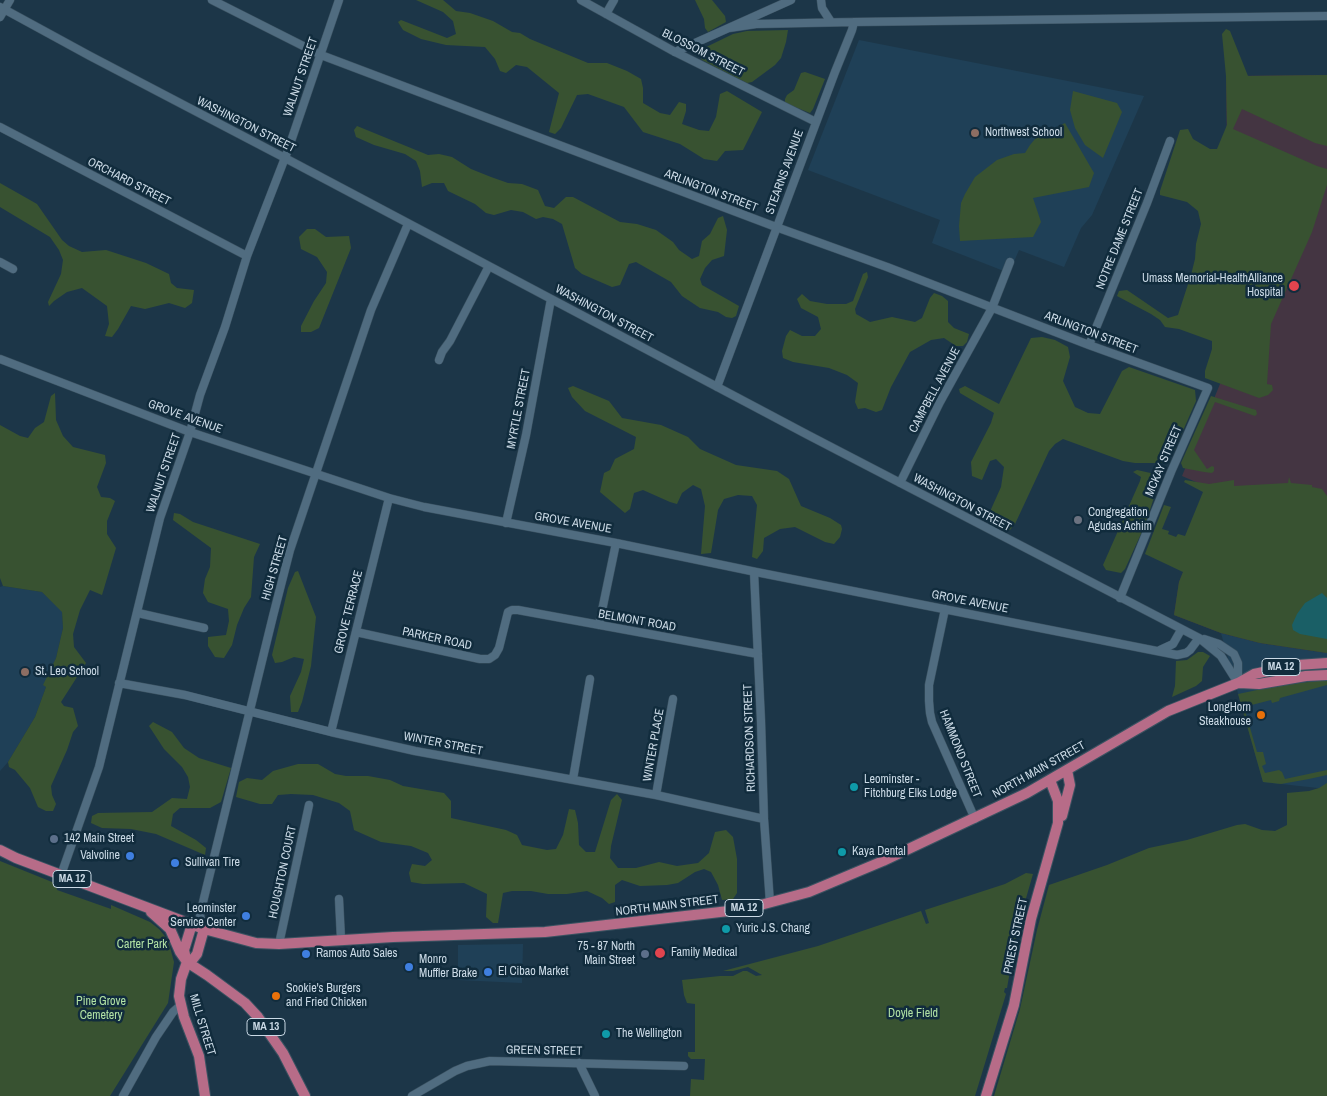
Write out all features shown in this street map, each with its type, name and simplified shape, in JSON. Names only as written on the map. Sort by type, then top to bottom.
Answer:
[{"type":"main road","name":"NORTH MAIN STREET","points":[[144,906],[204,929],[242,940],[279,944],[341,939],[545,932],[728,911],[770,903],[809,892],[844,878],[975,819],[1050,780],[1168,711],[1238,683],[1254,674],[1277,668],[1327,663]]},
{"type":"main road","name":"NORTH MAIN STREET","points":[[1238,683],[1259,684],[1306,676],[1327,676]]},
{"type":"main road","points":[[1058,823],[1064,810],[1069,790],[1070,780],[1067,770]]},
{"type":"main road","name":"PRIEST STREET","points":[[986,1096],[1014,1005],[1032,919],[1058,823],[1058,801],[1050,780]]},
{"type":"main road","name":"MA 12","points":[[0,850],[16,858],[144,906]]},
{"type":"main road","points":[[144,906],[170,929],[187,962]]},
{"type":"main road","points":[[187,962],[184,950],[192,924]]},
{"type":"main road","points":[[187,962],[197,954],[204,929]]},
{"type":"main road","name":"MILL STREET","points":[[187,962],[180,987],[181,1005],[199,1056],[205,1096]]},
{"type":"main road","name":"MA 13","points":[[187,962],[245,1002],[270,1033],[283,1053],[305,1096]]},
{"type":"street","points":[[1,11],[10,0]]},
{"type":"street","name":"ARLINGTON STREET","points":[[212,0],[321,55],[887,267],[1089,345],[1208,388]]},
{"type":"street","name":"WALNUT STREET","points":[[61,875],[99,767],[160,518],[190,432],[200,395],[226,327],[247,256],[285,158],[338,0]]},
{"type":"street","name":"BLOSSOM STREET","points":[[582,0],[675,52],[816,122]]},
{"type":"street","points":[[606,14],[614,0]]},
{"type":"street","points":[[675,52],[791,0]]},
{"type":"street","points":[[821,0],[822,8],[832,22]]},
{"type":"street","name":"WASHINGTON STREET","points":[[1,11],[285,158],[1181,630],[1219,644],[1234,654],[1238,663],[1238,683]]},
{"type":"street","points":[[729,28],[756,24],[832,22],[1327,16]]},
{"type":"street","name":"STEARNS AVENUE","points":[[717,387],[854,22]]},
{"type":"street","name":"ORCHARD STREET","points":[[0,127],[247,256]]},
{"type":"street","name":"NOTRE DAME STREET","points":[[1089,345],[1147,203],[1170,141]]},
{"type":"street","name":"HIGH STREET","points":[[200,916],[290,550],[371,310],[408,224]]},
{"type":"street","points":[[0,262],[13,270]]},
{"type":"street","name":"CAMPBELL AVENUE","points":[[900,483],[940,402],[992,308],[1010,262]]},
{"type":"street","points":[[439,360],[489,266]]},
{"type":"street","name":"MYRTLE STREET","points":[[506,523],[526,435],[551,299]]},
{"type":"street","name":"GROVE AVENUE","points":[[0,359],[190,432],[389,498],[424,507],[1158,650],[1182,654],[1190,650],[1199,638]]},
{"type":"street","name":"MCKAY STREET","points":[[1120,598],[1171,472],[1208,388]]},
{"type":"street","name":"GROVE TERRACE","points":[[332,732],[389,498]]},
{"type":"street","points":[[600,626],[616,543]]},
{"type":"street","name":"RICHARDSON STREET","points":[[754,572],[764,819],[770,903]]},
{"type":"street","name":"HAMMOND STREET","points":[[945,609],[930,685],[930,712],[932,722],[975,819]]},
{"type":"street","name":"PARKER ROAD","points":[[356,632],[480,659],[489,659],[499,648],[508,612],[512,610]]},
{"type":"street","name":"BELMONT ROAD","points":[[512,610],[522,610],[758,654]]},
{"type":"street","points":[[138,613],[204,628]]},
{"type":"street","points":[[1158,650],[1173,644],[1181,630]]},
{"type":"street","name":"WASHINGTON STREET","points":[[1199,638],[1222,656],[1238,683]]},
{"type":"street","points":[[573,780],[590,679]]},
{"type":"street","name":"WINTER STREET","points":[[119,683],[185,695],[415,751],[656,795],[764,819]]},
{"type":"street","name":"WINTER PLACE","points":[[656,795],[673,699]]},
{"type":"street","name":"HOUGHTON COURT","points":[[279,944],[310,805]]},
{"type":"street","points":[[339,898],[341,939]]},
{"type":"street","points":[[192,924],[200,916],[204,929]]},
{"type":"street","points":[[123,1096],[156,1037],[173,1012],[181,1005]]},
{"type":"street","name":"GREEN STREET","points":[[412,1096],[455,1071],[490,1061],[684,1066]]},
{"type":"street","points":[[579,1063],[594,1096]]},
{"type":"shaded area","name":"Northwest School","points":[[859,40],[1144,96],[1092,215],[1081,228],[1064,267],[1019,250],[1009,273],[932,243],[940,220],[808,170]]},
{"type":"shaded area","name":"Umass Memorial-HealthAlliance Hospital","points":[[1327,75],[1327,653],[1260,643],[1221,633],[1174,615],[1179,582],[1217,491],[1182,476],[1301,188],[1227,156],[1226,76]]},
{"type":"shaded area","name":"St. Leo School","points":[[0,587],[42,592],[62,611],[63,628],[56,658],[44,685],[46,687],[35,717],[8,762],[0,771]]},
{"type":"shaded area","points":[[1322,593],[1327,598],[1327,639],[1300,634],[1293,630],[1292,625],[1305,603]]},
{"type":"shaded area","points":[[1221,633],[1260,643],[1327,653],[1327,808],[1318,788],[1263,782]]},
{"type":"shaded area","points":[[523,944],[522,983],[458,980],[458,945]]},
{"type":"green space","points":[[416,0],[443,0],[456,11],[470,13],[493,21],[512,32],[520,33],[588,63],[607,63],[627,71],[641,79],[643,103],[660,113],[670,115],[679,102],[686,104],[682,124],[699,130],[709,131],[716,117],[720,94],[727,91],[762,112],[743,150],[725,151],[717,161],[704,159],[680,144],[643,132],[624,107],[588,94],[577,95],[561,128],[555,134],[549,132],[559,93],[527,67],[516,65],[506,73],[500,71],[495,59],[485,47],[446,45],[421,39],[403,30],[398,22],[401,20],[447,38],[456,34],[453,21],[443,12]]},
{"type":"green space","points":[[695,0],[712,0],[725,16],[726,22],[708,32]]},
{"type":"green space","points":[[1226,29],[1230,31],[1248,76],[1327,75],[1327,146],[1315,143],[1242,109],[1233,129],[1327,169],[1327,185],[1312,232],[1271,324],[1267,384],[1272,385],[1273,390],[1268,395],[1259,398],[1205,378],[1212,341],[1179,329],[1165,327],[1160,320],[1151,314],[1117,296],[1119,291],[1127,290],[1168,318],[1178,315],[1191,275],[1201,224],[1198,211],[1187,202],[1160,195],[1160,191],[1180,130],[1188,129],[1193,139],[1210,149],[1217,149],[1227,125],[1226,76],[1222,34]]},
{"type":"green space","points":[[788,30],[781,58],[775,65],[752,82],[747,83],[702,60],[697,53],[733,34],[747,31]]},
{"type":"green space","points":[[805,72],[825,79],[810,113],[785,103],[787,95],[794,90],[801,73]]},
{"type":"green space","points":[[1073,91],[1117,103],[1122,112],[1103,158],[1085,145],[1075,128],[1070,110]]},
{"type":"green space","points":[[1065,123],[1094,173],[1089,187],[1033,198],[1041,222],[1033,237],[960,241],[961,203],[975,177],[997,160],[1014,154],[1025,153],[1035,139]]},
{"type":"green space","points":[[357,126],[428,155],[439,154],[452,157],[471,169],[491,177],[508,183],[522,184],[538,190],[545,206],[554,208],[566,197],[573,197],[620,222],[637,224],[656,230],[692,259],[699,256],[702,241],[710,234],[718,218],[723,216],[727,230],[724,256],[712,260],[705,268],[700,279],[702,285],[739,306],[736,316],[732,318],[726,317],[718,312],[700,308],[682,296],[671,282],[636,262],[629,264],[620,285],[612,287],[582,274],[575,268],[562,224],[553,219],[543,217],[536,219],[523,212],[511,210],[494,215],[486,213],[475,204],[448,191],[444,183],[432,183],[422,187],[420,171],[416,161],[405,154],[374,145],[356,137],[354,130]]},
{"type":"green space","points":[[0,183],[37,204],[62,240],[69,246],[82,252],[106,250],[146,263],[169,274],[171,283],[177,288],[194,290],[192,303],[185,308],[169,303],[145,309],[131,306],[112,337],[105,336],[109,324],[107,306],[82,288],[67,292],[49,306],[48,302],[61,274],[63,260],[50,237],[0,207]]},
{"type":"green space","points":[[307,229],[315,229],[326,237],[349,236],[351,248],[319,328],[311,332],[301,332],[301,326],[326,283],[327,272],[317,257],[301,249],[299,237]]},
{"type":"green space","points":[[867,272],[868,277],[855,309],[856,314],[870,322],[892,317],[915,322],[922,318],[934,293],[948,301],[948,322],[954,328],[969,334],[967,342],[963,346],[956,346],[944,338],[931,340],[910,352],[891,387],[882,410],[876,412],[865,408],[858,409],[855,402],[858,383],[847,375],[829,368],[793,362],[783,358],[782,351],[786,336],[790,330],[802,336],[815,336],[821,329],[818,317],[801,308],[797,299],[802,294],[810,301],[827,304],[846,304],[853,301],[863,274]]},
{"type":"green space","points":[[1042,337],[1055,340],[1068,347],[1070,357],[1063,381],[1075,407],[1088,413],[1100,414],[1122,371],[1129,367],[1195,390],[1196,401],[1174,451],[1166,463],[1123,461],[1063,439],[1055,444],[1049,451],[1015,524],[1010,530],[1004,530],[994,525],[988,516],[1001,487],[1004,467],[996,459],[990,461],[982,480],[972,476],[971,462],[991,423],[994,413],[960,393],[959,389],[965,386],[999,404],[1031,338]]},
{"type":"green space","points":[[573,386],[609,401],[622,418],[661,425],[688,437],[700,449],[736,465],[777,471],[789,479],[801,506],[830,518],[841,525],[840,537],[834,544],[825,542],[795,527],[780,529],[764,538],[763,551],[757,559],[752,557],[757,505],[752,496],[738,495],[724,499],[718,510],[711,553],[701,554],[705,506],[701,489],[693,485],[682,493],[677,504],[643,490],[634,493],[630,509],[625,513],[600,492],[604,473],[610,470],[615,459],[634,449],[636,437],[585,411],[572,397],[568,388]]},
{"type":"green space","points":[[55,393],[56,420],[63,436],[73,447],[105,455],[106,463],[97,487],[101,497],[110,498],[115,501],[107,521],[107,534],[116,548],[102,595],[90,590],[80,610],[73,634],[74,647],[86,663],[61,702],[64,706],[73,708],[78,726],[73,732],[51,786],[56,804],[53,811],[46,811],[38,807],[30,788],[15,770],[9,767],[8,762],[35,717],[46,687],[43,685],[56,658],[63,628],[62,612],[42,592],[3,586],[0,578],[0,425],[20,436],[28,438],[35,428],[44,422],[51,396]]},
{"type":"green space","points":[[1211,396],[1256,410],[1257,414],[1255,416],[1215,402],[1194,450],[1207,469],[1212,466],[1214,471],[1212,473],[1183,468],[1181,463]]},
{"type":"green space","points":[[1137,470],[1155,474],[1160,479],[1145,525],[1125,569],[1121,573],[1106,570],[1103,565],[1140,481],[1141,477],[1133,472]]},
{"type":"green space","points":[[1289,477],[1291,483],[1312,485],[1312,487],[1322,489],[1327,496],[1327,653],[1260,643],[1221,633],[1174,615],[1179,582],[1183,572],[1145,554],[1164,505],[1171,507],[1162,529],[1169,531],[1168,534],[1176,537],[1178,534],[1185,536],[1203,492],[1184,482],[1185,480],[1209,484],[1234,480],[1234,486],[1288,483]]},
{"type":"green space","points":[[174,513],[180,514],[193,522],[260,544],[254,557],[251,597],[237,625],[232,645],[224,658],[215,657],[208,646],[208,637],[226,635],[229,621],[228,609],[208,602],[203,593],[205,579],[210,567],[211,548],[173,520]]},
{"type":"green space","points":[[298,571],[316,617],[311,666],[302,702],[298,712],[291,712],[290,696],[301,672],[304,659],[294,657],[275,663],[272,655],[288,588],[295,572]]},
{"type":"green space","points":[[1198,652],[1203,652],[1210,656],[1203,667],[1202,681],[1196,686],[1172,697],[1175,686],[1176,661],[1187,660]]},
{"type":"green space","points":[[1327,680],[1327,685],[1280,698],[1279,701],[1272,703],[1271,700],[1244,707],[1257,752],[1263,752],[1266,764],[1262,766],[1265,773],[1279,770],[1285,779],[1327,770],[1327,775],[1309,779],[1281,784],[1263,782],[1238,694],[1281,685]]},
{"type":"green space","points":[[153,722],[172,732],[184,748],[199,758],[231,768],[221,802],[210,808],[180,808],[173,814],[171,826],[206,848],[205,855],[156,834],[131,829],[102,828],[91,823],[92,816],[98,813],[152,812],[172,798],[187,799],[190,787],[188,777],[182,767],[164,749],[149,726]]},
{"type":"green space","points":[[298,764],[318,764],[335,774],[368,776],[390,780],[403,786],[444,793],[451,801],[451,818],[506,830],[517,835],[522,845],[547,850],[556,849],[563,835],[569,809],[575,810],[578,823],[579,845],[586,852],[595,852],[611,800],[617,794],[622,800],[610,858],[618,868],[636,868],[659,862],[677,866],[698,863],[709,853],[715,832],[726,830],[733,837],[737,859],[737,893],[733,899],[722,900],[718,885],[711,872],[704,869],[695,872],[678,883],[667,885],[640,886],[622,880],[615,885],[615,902],[609,904],[602,898],[587,891],[548,894],[531,891],[512,891],[503,893],[498,923],[493,923],[486,917],[487,894],[464,883],[423,884],[411,882],[409,873],[412,864],[425,866],[432,860],[428,853],[411,846],[381,842],[354,830],[350,811],[339,803],[313,795],[278,795],[272,804],[260,804],[236,797],[239,782],[247,778],[262,780],[273,771]]},
{"type":"green space","points":[[1327,783],[1327,1096],[994,1096],[1020,1009],[1049,885],[1149,848],[1187,840],[1237,825],[1245,824],[1262,830],[1275,831],[1287,825],[1287,793],[1309,791]]},
{"type":"green space","points":[[0,861],[56,884],[57,890],[111,909],[111,905],[150,922],[168,940],[174,962],[168,1003],[110,1096],[0,1096]]},
{"type":"green space","name":"Doyle Field","points":[[1026,873],[1033,874],[1018,926],[1007,988],[1005,988],[1004,992],[1006,994],[975,1096],[690,1096],[691,1079],[704,1080],[705,1059],[691,1059],[688,1056],[688,1052],[695,1052],[695,1004],[687,1003],[682,980],[733,976],[743,971],[756,976],[762,975],[748,967],[733,971],[723,971],[818,946],[921,911],[926,924],[929,923],[925,910],[1005,884]]},
{"type":"place","name":"Northwest School","points":[[975,133]]},
{"type":"place","name":"Umass Memorial-HealthAlliance Hospital","points":[[1294,286]]},
{"type":"place","name":"Congregation Agudas Achim","points":[[1078,520]]},
{"type":"place","name":"St. Leo School","points":[[25,672]]},
{"type":"place","name":"LongHorn Steakhouse","points":[[1261,715]]},
{"type":"place","name":"Leominster - Fitchburg Elks Lodge","points":[[854,787]]},
{"type":"place","name":"142 Main Street","points":[[54,839]]},
{"type":"place","name":"Kaya Dental","points":[[842,852]]},
{"type":"place","name":"Valvoline","points":[[130,856]]},
{"type":"place","name":"Sullivan Tire","points":[[175,863]]},
{"type":"place","name":"Leominster Service Center","points":[[246,916]]},
{"type":"place","name":"Yuric J.S. Chang","points":[[726,929]]},
{"type":"place","name":"Family Medical","points":[[660,953]]},
{"type":"place","name":"Ramos Auto Sales","points":[[306,954]]},
{"type":"place","name":"75 - 87 North Main Street","points":[[645,954]]},
{"type":"place","name":"Monro Muffler Brake","points":[[409,967]]},
{"type":"place","name":"El Cibao Market","points":[[488,972]]},
{"type":"place","name":"Sookie's Burgers and Fried Chicken","points":[[276,996]]},
{"type":"place","name":"The Wellington","points":[[606,1034]]},
{"type":"park label","name":"Carter Park","points":[[142,945]]},
{"type":"park label","name":"Pine Grove Cemetery","points":[[101,1009]]}]
